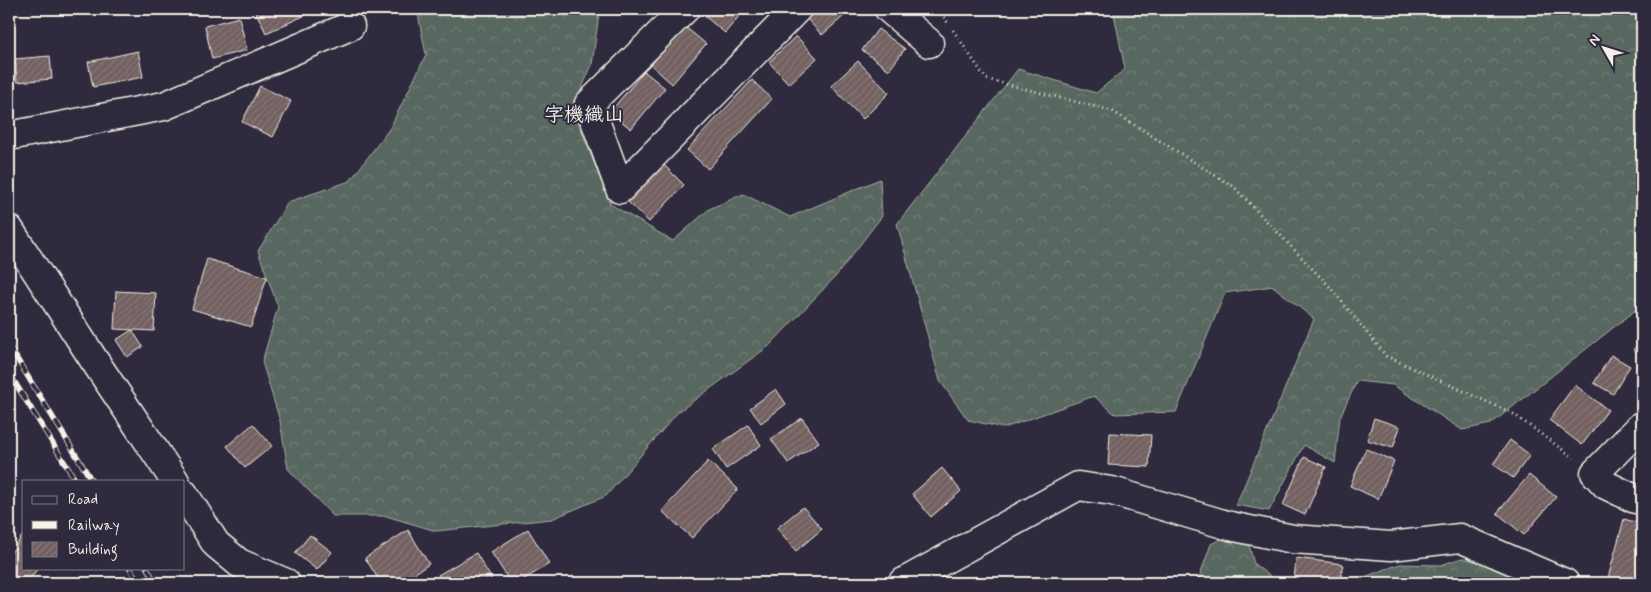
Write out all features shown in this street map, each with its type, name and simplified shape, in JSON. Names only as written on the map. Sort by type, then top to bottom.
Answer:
[{"type":"street","points":[[685,9],[589,104],[620,189],[797,9]]},
{"type":"street","points":[[889,9],[929,43]]},
{"type":"street","points":[[9,136],[164,106],[350,26]]},
{"type":"street","points":[[9,229],[174,480]]},
{"type":"street","points":[[1642,425],[1595,473],[1606,486],[1635,499],[1642,500]]},
{"type":"street","points":[[902,583],[1078,486],[1112,490],[1230,526],[1293,539],[1391,546],[1460,538],[1565,583]]},
{"type":"street","points":[[185,496],[216,544],[239,563],[286,583]]},
{"type":"path","points":[[938,9],[986,79],[1112,110],[1234,187],[1329,286],[1386,356],[1512,413],[1595,473]]},
{"type":"green space","points":[[414,9],[594,9],[599,14],[592,65],[573,108],[610,204],[673,241],[709,209],[743,194],[790,217],[880,179],[882,216],[836,276],[769,346],[678,412],[606,496],[552,519],[436,531],[386,516],[333,516],[288,469],[280,421],[262,362],[278,307],[258,251],[288,202],[350,181],[390,128],[426,55],[418,14]]},
{"type":"green space","points":[[1113,9],[1642,9],[1642,305],[1491,424],[1462,430],[1393,385],[1357,381],[1340,417],[1335,463],[1304,445],[1269,511],[1236,505],[1314,319],[1273,286],[1225,293],[1176,412],[1115,414],[1094,396],[1004,428],[968,420],[940,381],[897,224],[1018,69],[1096,93],[1125,69]]},
{"type":"green space","points":[[1229,535],[1249,545],[1254,564],[1275,580],[1276,583],[1197,583],[1211,544]]},
{"type":"green space","points":[[1462,558],[1498,567],[1528,583],[1357,583],[1367,576],[1400,564],[1441,565]]},
{"type":"building","points":[[306,9],[308,14],[266,33],[255,10]]},
{"type":"building","points":[[706,9],[745,9],[725,33],[702,14]]},
{"type":"building","points":[[816,9],[852,9],[822,35],[806,18]]},
{"type":"building","points":[[239,17],[247,50],[212,59],[205,26]]},
{"type":"building","points":[[684,26],[706,44],[672,84],[651,65]]},
{"type":"building","points":[[878,29],[905,49],[889,70],[862,50]]},
{"type":"building","points":[[796,36],[817,58],[789,84],[769,62]]},
{"type":"building","points":[[138,51],[143,77],[93,87],[88,62]]},
{"type":"building","points":[[50,56],[52,79],[17,82],[15,59]]},
{"type":"building","points":[[858,61],[889,93],[863,119],[831,86]]},
{"type":"building","points":[[644,71],[665,88],[631,129],[610,112]]},
{"type":"building","points":[[752,80],[772,99],[708,169],[687,150]]},
{"type":"building","points":[[260,86],[291,101],[273,137],[242,122]]},
{"type":"building","points":[[663,164],[684,185],[649,222],[627,201]]},
{"type":"building","points":[[207,259],[267,277],[251,327],[192,309]]},
{"type":"building","points":[[116,291],[156,293],[154,331],[114,329]]},
{"type":"building","points":[[132,330],[143,347],[127,357],[116,340]]},
{"type":"building","points":[[1642,339],[1642,358],[1633,350]]},
{"type":"building","points":[[1611,355],[1630,366],[1613,394],[1594,383]]},
{"type":"building","points":[[1575,385],[1608,410],[1582,445],[1549,420]]},
{"type":"building","points":[[776,389],[786,404],[761,423],[750,408]]},
{"type":"building","points":[[802,418],[819,442],[788,463],[771,439]]},
{"type":"building","points":[[1374,418],[1400,427],[1393,448],[1367,440]]},
{"type":"building","points":[[253,424],[272,446],[245,468],[227,446]]},
{"type":"building","points":[[748,425],[761,445],[726,469],[713,449]]},
{"type":"building","points":[[1110,433],[1151,435],[1149,467],[1108,465]]},
{"type":"building","points":[[1510,440],[1530,455],[1513,478],[1493,464]]},
{"type":"building","points":[[1366,449],[1394,461],[1378,499],[1350,486]]},
{"type":"building","points":[[1304,457],[1326,467],[1305,515],[1283,505]]},
{"type":"building","points":[[708,461],[738,489],[692,538],[662,511]]},
{"type":"building","points":[[942,468],[961,491],[931,517],[912,494]]},
{"type":"building","points":[[1529,475],[1556,497],[1524,535],[1497,513]]},
{"type":"building","points":[[803,507],[822,529],[796,551],[777,528]]},
{"type":"building","points":[[1624,519],[1642,524],[1642,583],[1629,583],[1608,578]]},
{"type":"building","points":[[528,529],[549,564],[518,583],[511,583],[491,552]]},
{"type":"building","points":[[408,530],[429,564],[400,583],[381,583],[365,558]]},
{"type":"building","points":[[310,535],[332,552],[317,570],[295,553]]},
{"type":"building","points":[[22,536],[22,570],[37,570],[27,583],[9,583],[9,556]]},
{"type":"building","points":[[476,553],[494,583],[443,583],[438,575]]},
{"type":"building","points":[[1296,558],[1343,564],[1340,583],[1294,582]]},
{"type":"railway","points":[[9,346],[91,480]]},
{"type":"railway","points":[[9,373],[75,480]]},
{"type":"railway","points":[[131,570],[139,583]]},
{"type":"railway","points":[[148,570],[156,583]]},
{"type":"district","name":"字機織山","points":[[584,114]]}]
